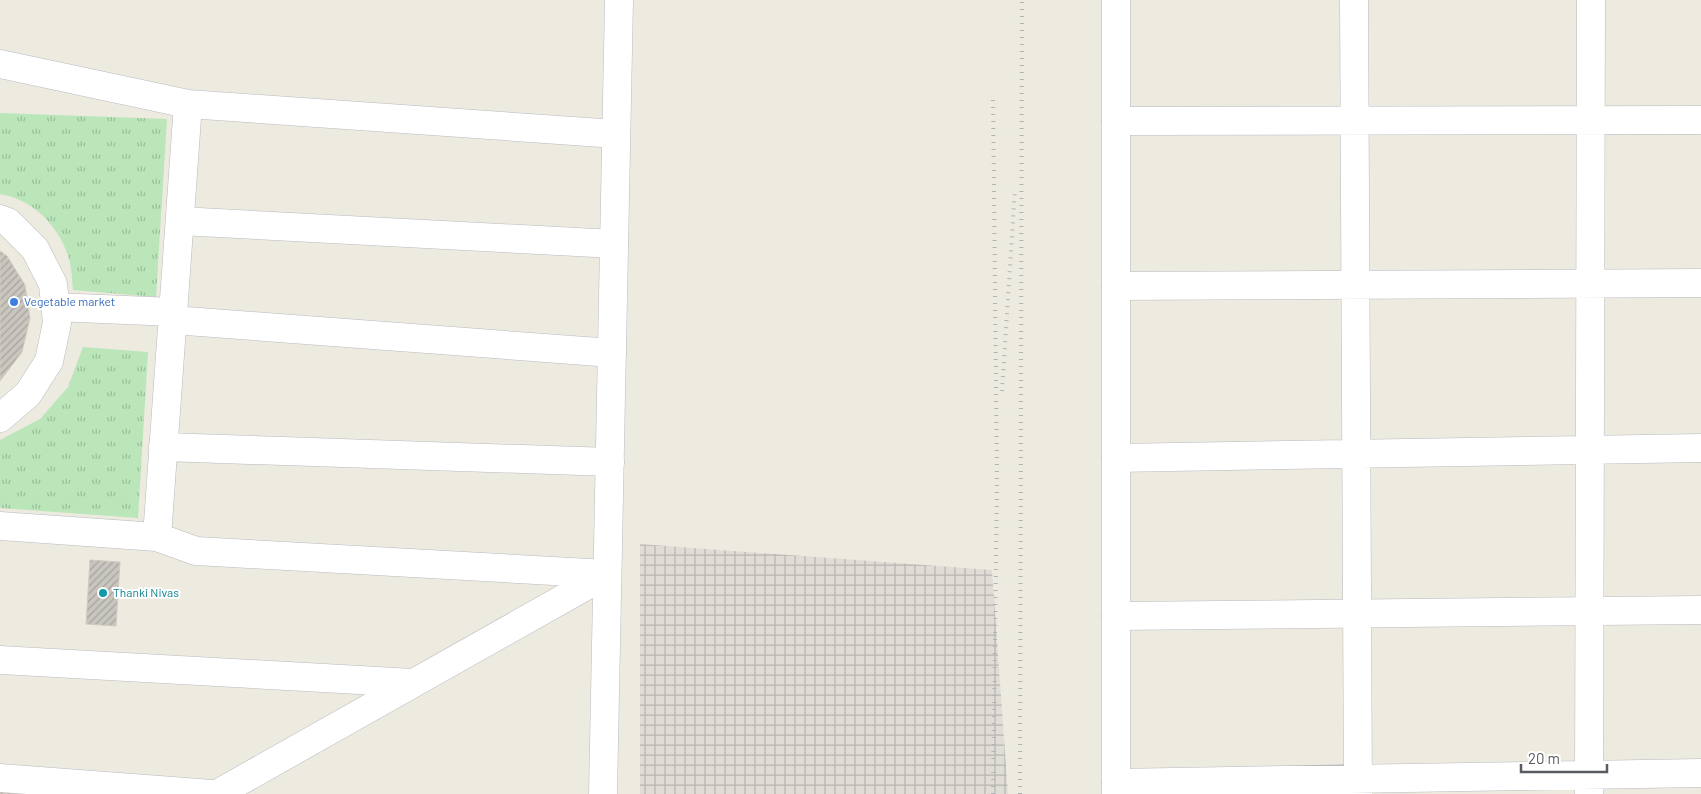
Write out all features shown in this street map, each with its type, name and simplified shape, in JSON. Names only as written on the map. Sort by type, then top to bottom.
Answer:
[{"type":"street","points":[[603,794],[619,0]]},
{"type":"street","points":[[1116,0],[1116,789],[1589,784],[1701,773]]},
{"type":"street","points":[[1354,0],[1358,786]]},
{"type":"street","points":[[1589,784],[1591,0]]},
{"type":"street","points":[[0,64],[188,104],[616,134]]},
{"type":"street","points":[[157,538],[188,104]]},
{"type":"street","points":[[1116,121],[1701,120]]},
{"type":"street","points":[[0,219],[8,222],[35,249],[53,284],[57,323],[49,361],[28,394],[0,418]]},
{"type":"street","points":[[180,222],[614,244]]},
{"type":"street","points":[[1116,286],[1701,283]]},
{"type":"street","points":[[55,307],[612,353]]},
{"type":"street","points":[[163,447],[610,462]]},
{"type":"street","points":[[1116,458],[1701,448]]},
{"type":"street","points":[[0,526],[157,538],[196,551],[607,574]]},
{"type":"street","points":[[217,794],[607,574]]},
{"type":"street","points":[[1116,616],[1701,610]]},
{"type":"street","points":[[0,660],[413,683]]},
{"type":"street","points":[[0,778],[212,794]]},
{"type":"shaded area","points":[[640,544],[992,570],[1008,794],[640,794]]},
{"type":"green space","points":[[0,113],[167,119],[156,297],[73,290],[69,259],[65,247],[52,226],[34,208],[12,197],[0,194]]},
{"type":"green space","points":[[83,347],[148,352],[138,518],[0,508],[0,440],[40,419],[68,387]]},
{"type":"building","name":"Vegetable market","points":[[0,251],[7,256],[25,285],[30,318],[22,352],[0,381]]},
{"type":"building","name":"Thanki Nivas","points":[[90,560],[120,562],[116,626],[86,624]]},
{"type":"building","points":[[0,792],[26,794],[0,794]]},
{"type":"railway","points":[[1020,794],[1022,0]]},
{"type":"railway","points":[[993,96],[997,482],[993,794]]},
{"type":"railway","points":[[1002,391],[1015,189]]},
{"type":"place","name":"Vegetable market","points":[[14,302]]},
{"type":"place","name":"Thanki Nivas","points":[[103,593]]}]
